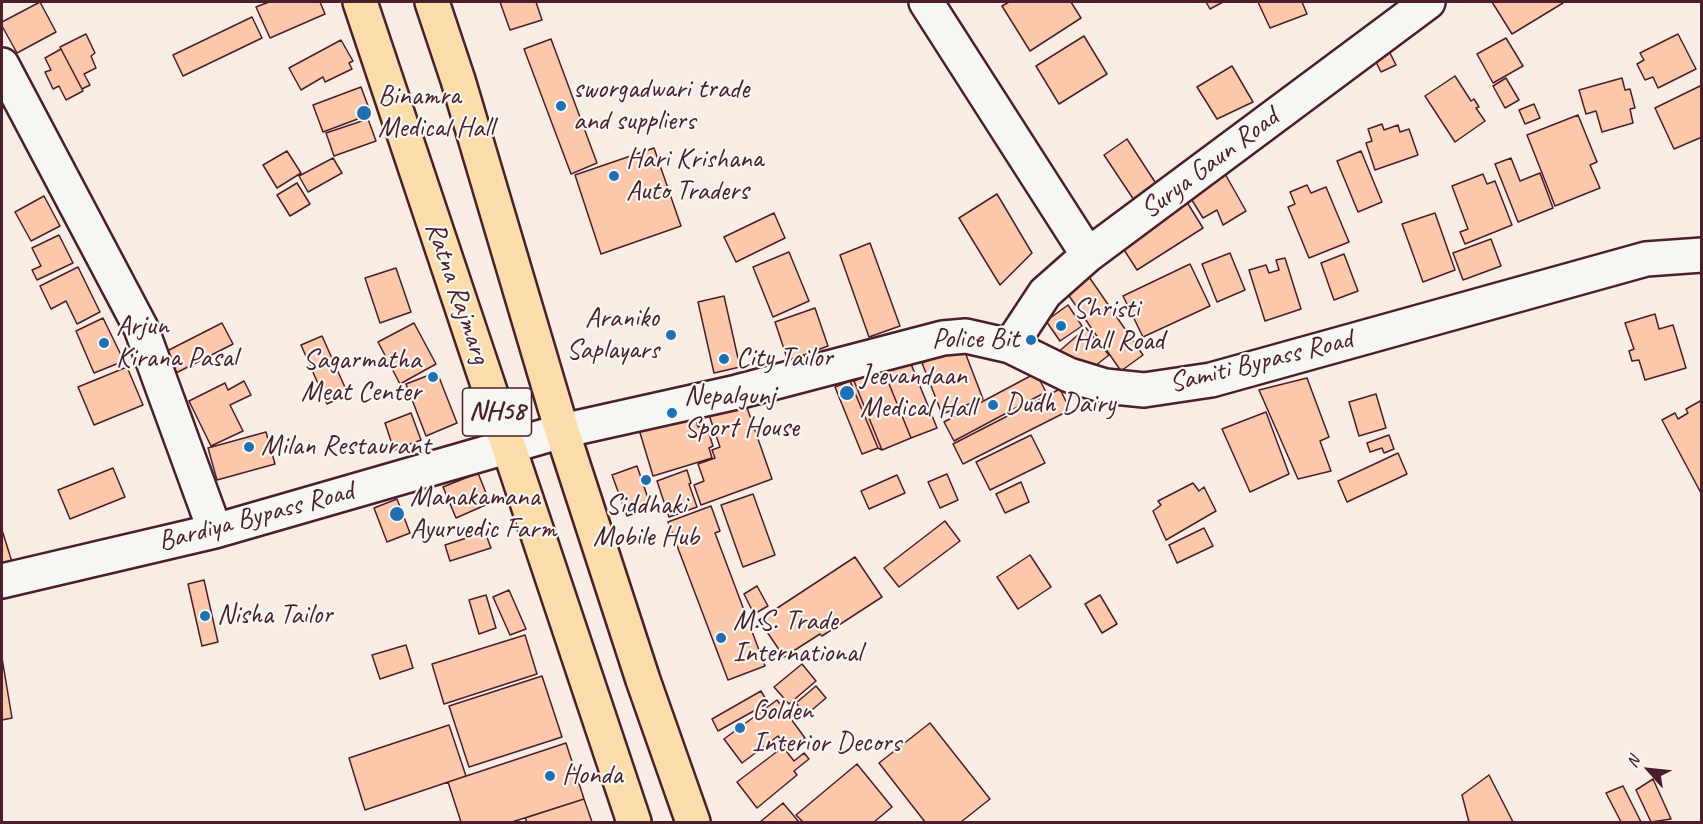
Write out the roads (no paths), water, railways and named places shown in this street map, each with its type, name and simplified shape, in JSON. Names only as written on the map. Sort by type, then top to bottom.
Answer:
[{"type":"highway","name":"Ratna Rajmarg","points":[[360,2],[634,822]]},
{"type":"highway","name":"Ratna Rajmarg","points":[[432,2],[562,431],[643,681],[693,822]]},
{"type":"street","points":[[927,2],[1088,255]]},
{"type":"street","name":"Surya Gaun Road","points":[[1010,346],[1046,293],[1088,255],[1428,2]]},
{"type":"street","points":[[2,65],[141,328],[215,531]]},
{"type":"street","name":"Samiti Bypass Road","points":[[508,446],[562,431],[737,392],[943,338],[966,336],[1010,346],[1069,375],[1105,386],[1144,390],[1211,380],[1646,259],[1701,255]]},
{"type":"street","name":"Bardiya Bypass Road","points":[[2,581],[215,531],[508,446]]},
{"type":"place","name":"sworgadwari trade and suppliers","points":[[561,106]]},
{"type":"place","name":"Binamra Medical Hall","points":[[364,113]]},
{"type":"place","name":"Hari Krishana Auto Traders","points":[[614,176]]},
{"type":"place","name":"Shristi Hall Road","points":[[1061,326]]},
{"type":"place","name":"Araniko Saplayars","points":[[671,335]]},
{"type":"place","name":"Police Bit","points":[[1031,340]]},
{"type":"place","name":"Arjun Kirana Pasal","points":[[104,343]]},
{"type":"place","name":"City Tailor","points":[[724,359]]},
{"type":"place","name":"Sagarmatha Meat Center","points":[[433,377]]},
{"type":"place","name":"Jeevandaan Medical Hall","points":[[847,393]]},
{"type":"place","name":"Dudh Dairy","points":[[993,405]]},
{"type":"place","name":"Nepalgunj Sport House","points":[[672,413]]},
{"type":"place","name":"Milan Restaurant","points":[[249,447]]},
{"type":"place","name":"Siddhaki Mobile Hub","points":[[646,480]]},
{"type":"place","name":"Manakamana Ayurvedic Farm","points":[[397,514]]},
{"type":"place","name":"Nisha Tailor","points":[[205,616]]},
{"type":"place","name":"M.S. Trade International","points":[[721,638]]},
{"type":"place","name":"Golden Interior Decors","points":[[740,728]]},
{"type":"place","name":"Honda","points":[[550,776]]}]
